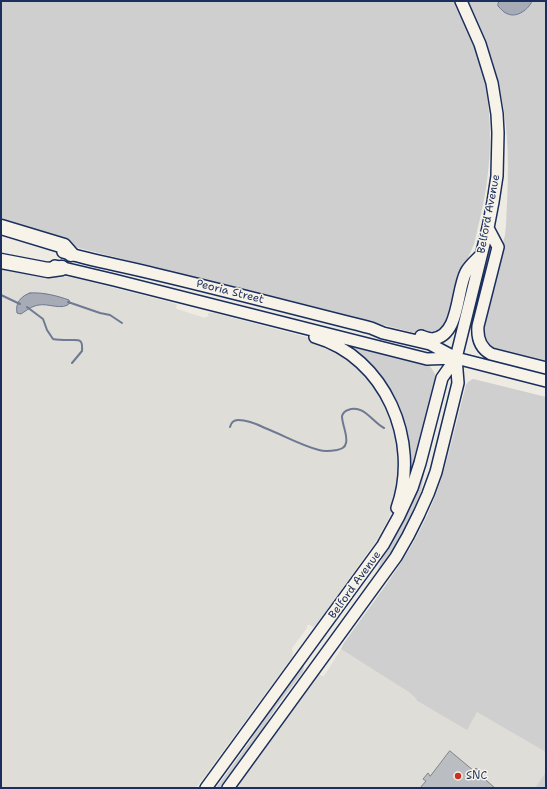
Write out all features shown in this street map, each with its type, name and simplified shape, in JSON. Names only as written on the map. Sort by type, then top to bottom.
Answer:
[{"type":"highway","points":[[1,227],[64,246],[71,254]]},
{"type":"highway","points":[[1,261],[48,270],[62,268]]},
{"type":"main road","name":"Belford Avenue","points":[[228,788],[399,552],[412,530],[435,476],[458,383],[456,358],[488,228],[498,167],[497,114],[490,77],[474,27],[461,1]]},
{"type":"main road","points":[[488,228],[498,247],[478,326],[479,340],[484,349],[491,354],[546,368]]},
{"type":"main road","name":"Peoria Street","points":[[1,234],[95,261],[132,268],[371,328],[383,333],[430,344],[456,358],[546,381]]},
{"type":"main road","points":[[371,328],[385,327],[430,339],[443,334],[449,329],[453,320],[466,272],[482,254]]},
{"type":"main road","name":"Peoria Street","points":[[1,255],[62,268],[427,358],[456,358]]},
{"type":"main road","points":[[261,317],[272,325],[317,337],[339,347],[360,362],[383,389],[399,424],[405,457],[404,481],[393,517],[393,528]]},
{"type":"main road","name":"Belford Avenue","points":[[206,788],[377,554],[393,528],[417,474],[442,378],[456,358]]},
{"type":"shaded area","points":[[1,1],[455,1],[474,43],[486,87],[489,110],[490,155],[488,178],[475,241],[459,280],[453,310],[444,330],[427,336],[79,248],[1,225]]},
{"type":"shaded area","points":[[468,1],[546,1],[546,366],[496,353],[485,345],[482,327],[505,235],[508,150],[503,105],[497,78],[485,38]]},
{"type":"shaded area","points":[[499,1],[532,1],[528,7],[519,14],[511,15],[505,13],[498,6]]},
{"type":"shaded area","points":[[1,263],[79,279],[173,303],[177,305],[177,309],[205,318],[208,316],[208,313],[214,313],[314,339],[332,347],[368,375],[392,415],[401,459],[394,506],[389,518],[376,541],[316,625],[313,627],[307,625],[307,628],[292,648],[292,657],[196,788],[1,788]]},
{"type":"shaded area","points":[[30,293],[55,296],[69,300],[70,303],[59,307],[39,305],[32,307],[21,314],[17,313],[19,300]]},
{"type":"shaded area","points":[[345,343],[427,364],[434,372],[436,379],[416,461],[409,480],[401,420]]},
{"type":"shaded area","points":[[473,379],[546,397],[546,788],[233,788],[317,674],[324,676],[344,643],[396,571],[411,547],[428,514],[435,496],[442,476],[466,385]]},
{"type":"shaded area","points":[[473,379],[546,397],[546,752],[477,712],[467,730],[416,700],[417,699],[409,692],[341,649],[399,566],[419,533],[440,484],[466,385]]},
{"type":"shaded area","points":[[421,473],[424,474],[419,503],[400,542],[379,573],[377,572],[385,550]]},
{"type":"shaded area","points":[[302,664],[304,666],[303,672],[277,706],[262,732],[223,788],[216,788],[251,740],[257,726]]},
{"type":"shaded area","points":[[546,772],[546,788],[535,788]]},
{"type":"building","points":[[450,751],[474,771],[476,768],[482,773],[480,775],[495,788],[420,788],[426,781],[423,779],[428,773],[430,776]]},
{"type":"waterway","points":[[1,295],[20,304]]},
{"type":"waterway","points":[[68,302],[110,315],[122,323]]},
{"type":"waterway","points":[[27,307],[43,319],[47,330],[53,339],[78,340],[81,342],[82,351],[72,363]]},
{"type":"waterway","points":[[230,427],[235,421],[248,421],[305,445],[326,451],[332,451],[344,447],[346,437],[342,416],[347,410],[359,409],[368,414],[384,428]]},
{"type":"place","name":"SNC","points":[[458,776]]}]
